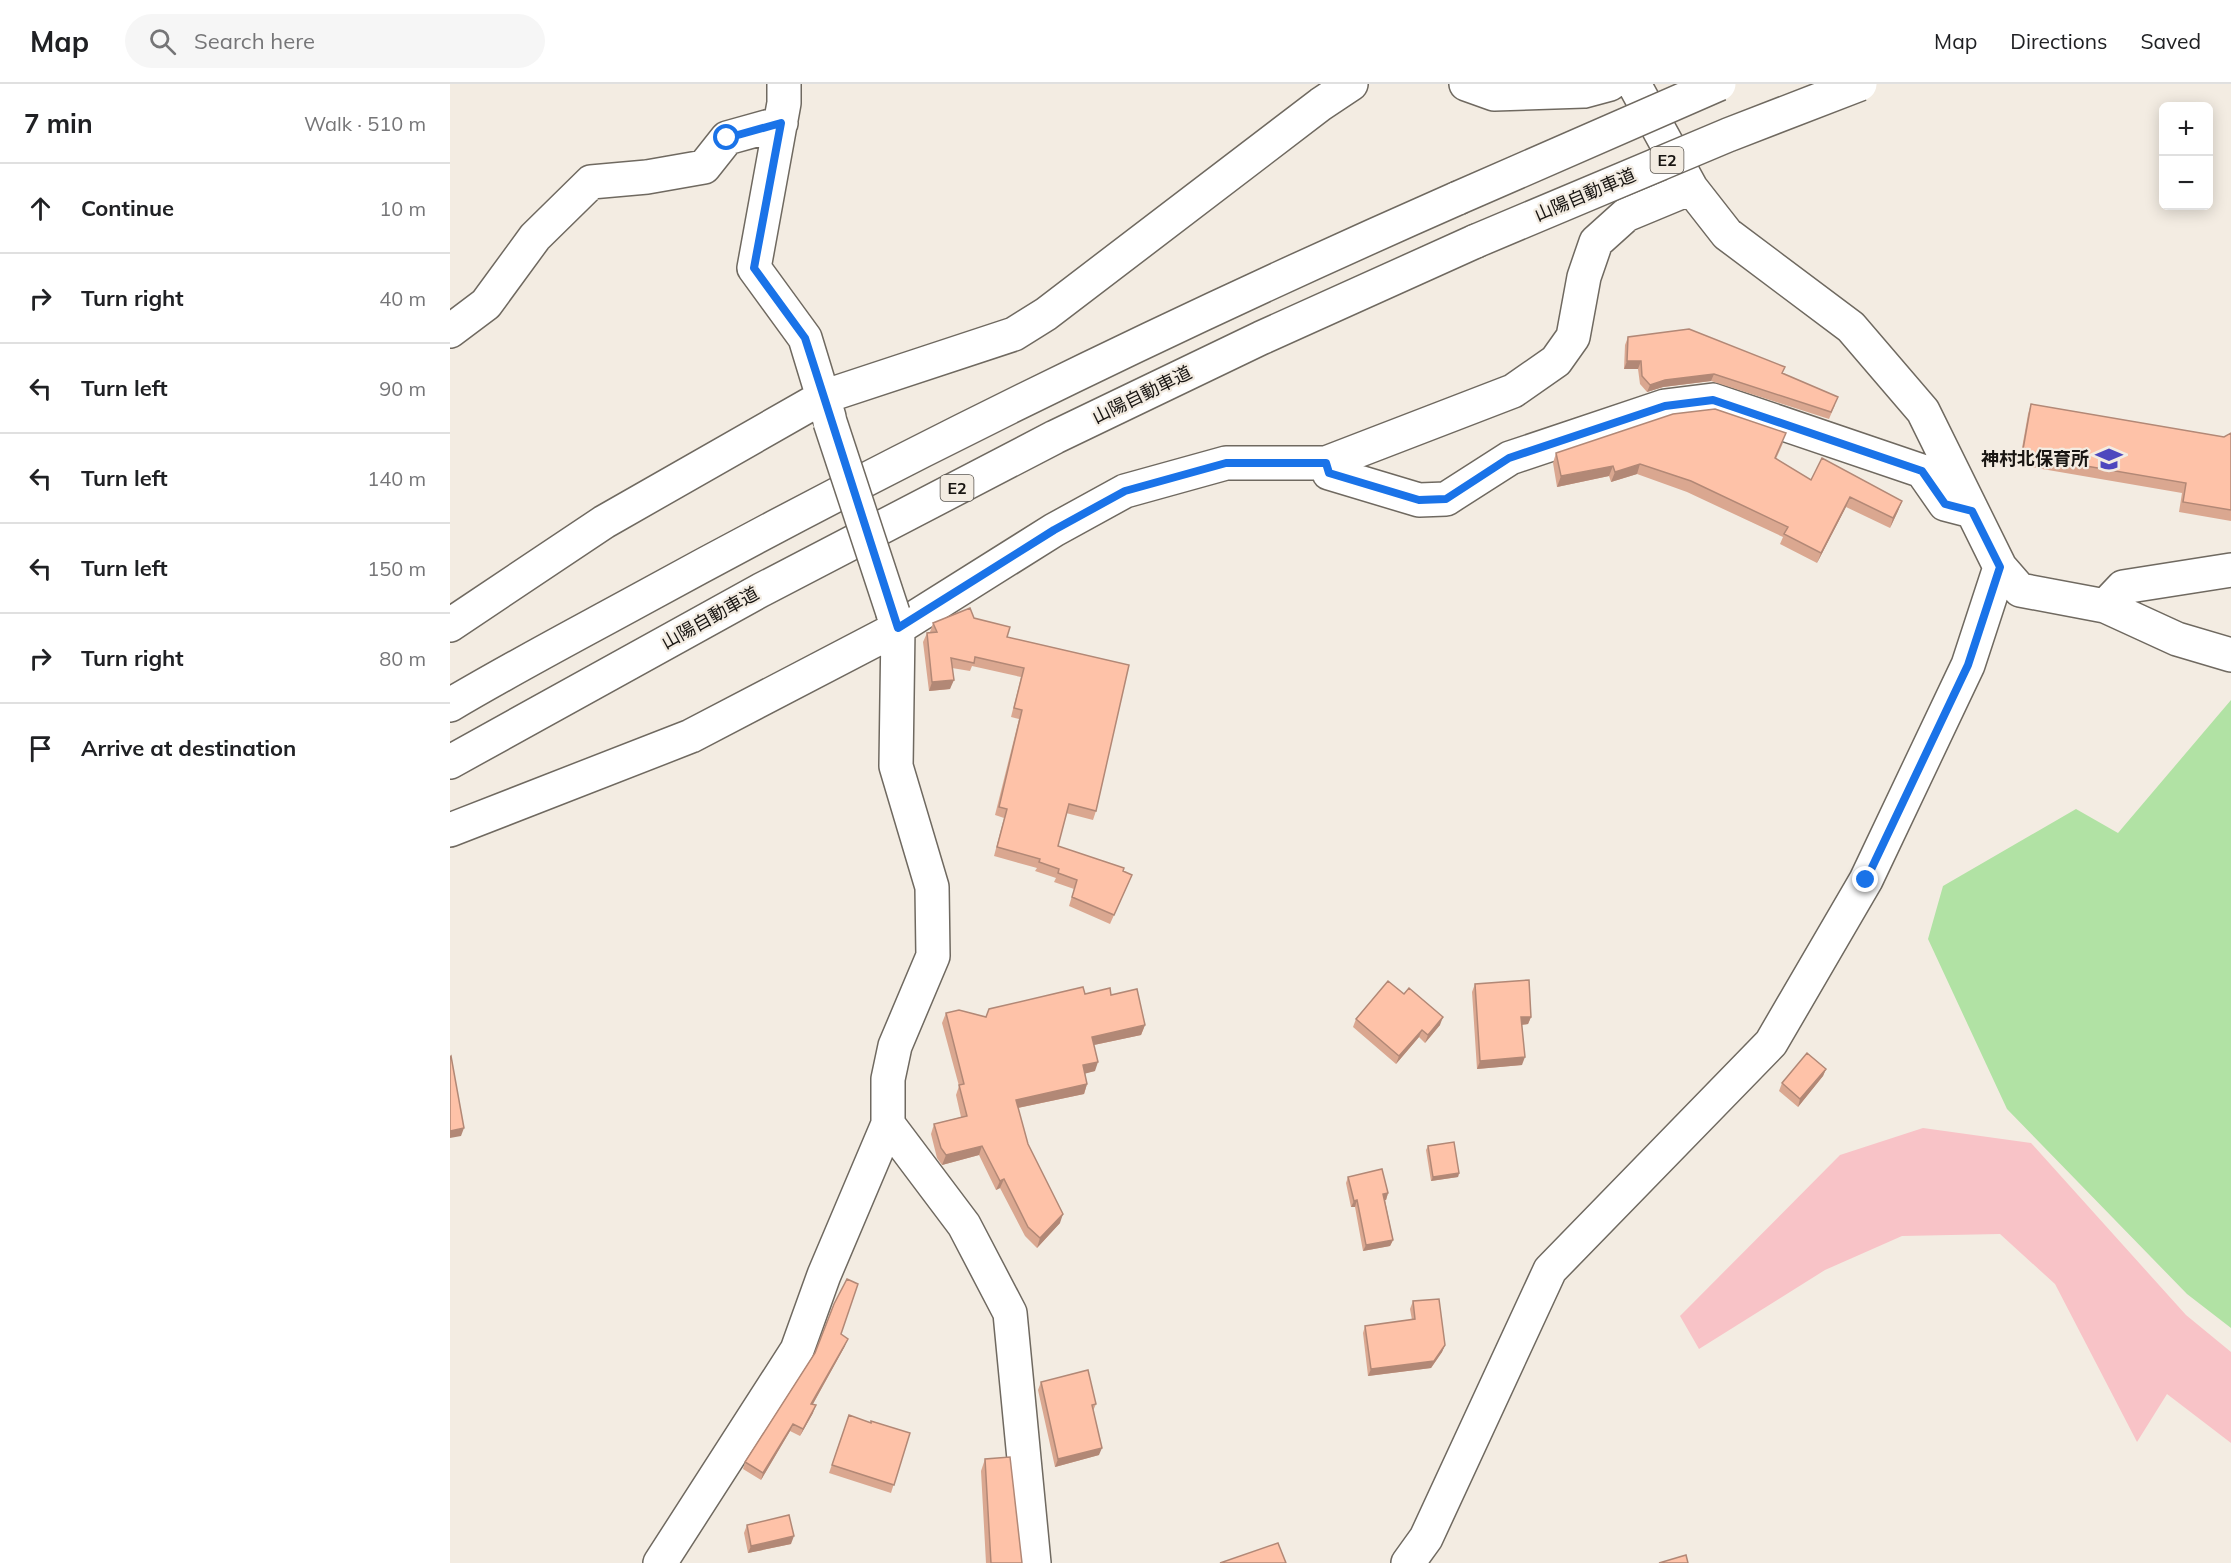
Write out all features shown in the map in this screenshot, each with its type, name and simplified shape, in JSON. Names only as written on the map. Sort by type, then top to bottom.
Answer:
[{"type":"main road","points":[[660,1563],[797,1350],[824,1275],[888,1124],[888,1079],[895,1046],[933,956],[932,887],[896,766],[896,621],[826,410],[805,338],[754,268],[781,123],[784,84]]},
{"type":"main road","points":[[450,624],[604,522],[826,410],[1014,334],[1046,314],[1321,104],[1351,84]]},
{"type":"main road","points":[[1466,84],[1494,94],[1584,91],[1610,84]]},
{"type":"main road","points":[[1634,84],[1691,188],[1727,234],[1851,327],[1923,411],[2000,567],[2020,590],[2105,606],[2177,639],[2231,655]]},
{"type":"main road","points":[[450,705],[738,546],[1033,394],[1249,290],[1719,84]]},
{"type":"main road","name":"山陽自動車道","points":[[450,762],[751,596],[1054,437],[1262,338],[1476,241],[1728,135],[1860,84]]},
{"type":"main road","points":[[450,331],[486,304],[535,237],[591,182],[647,177],[704,167],[727,138],[781,123]]},
{"type":"main road","points":[[450,830],[691,736],[1125,491],[1226,463],[1326,463],[1513,391],[1556,361],[1573,337],[1584,277],[1596,242],[1626,215],[1691,188]]},
{"type":"main road","points":[[1326,463],[1329,473],[1419,500],[1446,499],[1509,458],[1665,406],[1713,400],[1922,471],[1945,504],[1972,511]]},
{"type":"main road","points":[[1408,1563],[1426,1538],[1550,1270],[1772,1044],[1866,880],[1968,665],[2000,567]]},
{"type":"main road","points":[[2105,606],[2123,587],[2231,570]]},
{"type":"main road","points":[[888,1124],[964,1225],[1010,1313],[1034,1563]]},
{"type":"shaded area","points":[[2231,700],[2231,1328],[2187,1294],[2007,1109],[1928,939],[1943,886],[2076,809],[2118,833]]},
{"type":"shaded area","points":[[1923,1128],[2031,1143],[2186,1315],[2231,1352],[2231,1443],[2167,1394],[2137,1442],[2055,1284],[2000,1234],[1902,1236],[1825,1270],[1699,1349],[1680,1316],[1840,1155]]},
{"type":"building","points":[[1689,329],[1785,367],[1782,373],[1838,397],[1831,412],[1714,374],[1665,380],[1650,385],[1642,376],[1641,361],[1627,361],[1628,337]]},
{"type":"building","points":[[2031,404],[2224,437],[2231,433],[2231,510],[2183,502],[2186,483],[2022,455]]},
{"type":"building","points":[[1715,409],[1786,433],[1775,458],[1811,480],[1822,458],[1902,501],[1893,518],[1850,497],[1821,553],[1784,534],[1788,527],[1691,481],[1640,464],[1615,472],[1613,466],[1561,476],[1556,453],[1673,414]]},
{"type":"building","points":[[970,608],[974,618],[1010,627],[1007,637],[1129,665],[1096,811],[1069,804],[1058,846],[1124,868],[1123,871],[1132,875],[1114,915],[1072,897],[1077,880],[1058,873],[1059,869],[1039,862],[1040,859],[997,847],[1007,809],[999,807],[1022,710],[1014,708],[1024,668],[975,657],[974,663],[951,658],[954,680],[932,682],[927,633],[937,632],[933,623]]},
{"type":"building","points":[[1529,980],[1531,1017],[1521,1017],[1525,1057],[1480,1061],[1475,984]]},
{"type":"building","points":[[1388,981],[1404,994],[1409,988],[1443,1017],[1428,1035],[1422,1030],[1399,1056],[1356,1019]]},
{"type":"building","points":[[1083,987],[1085,994],[1110,988],[1111,995],[1137,989],[1145,1025],[1092,1037],[1098,1062],[1083,1065],[1087,1084],[1016,1100],[1028,1144],[1063,1214],[1040,1238],[1028,1227],[1004,1179],[1000,1181],[982,1146],[946,1155],[941,1148],[934,1124],[967,1116],[959,1085],[964,1084],[946,1013],[959,1010],[986,1017],[989,1009]]},
{"type":"building","points":[[1807,1053],[1826,1069],[1800,1099],[1782,1083]]},
{"type":"building","points":[[450,1057],[464,1128],[450,1131]]},
{"type":"building","points":[[1454,1142],[1459,1173],[1433,1177],[1428,1146]]},
{"type":"building","points":[[1382,1169],[1388,1193],[1383,1194],[1393,1240],[1366,1245],[1357,1200],[1354,1201],[1348,1177]]},
{"type":"building","points":[[847,1279],[858,1284],[841,1334],[848,1339],[811,1404],[816,1405],[803,1429],[793,1424],[763,1473],[745,1462],[815,1353],[834,1304]]},
{"type":"building","points":[[1439,1299],[1445,1345],[1434,1361],[1371,1369],[1365,1326],[1415,1319],[1413,1301]]},
{"type":"building","points":[[1088,1370],[1096,1404],[1092,1405],[1102,1448],[1058,1459],[1041,1382]]},
{"type":"building","points":[[849,1415],[910,1433],[894,1485],[832,1465]]},
{"type":"building","points":[[1010,1457],[1022,1563],[991,1563],[985,1459]]},
{"type":"building","points":[[789,1515],[794,1536],[751,1546],[747,1525]]},
{"type":"building","points":[[1278,1543],[1286,1563],[1220,1563]]},
{"type":"building","points":[[1686,1555],[1688,1563],[1659,1563]]},
{"type":"place","name":"神村北保育所","points":[[2109,459]]},
{"type":"route","points":[[727,138],[781,123],[754,268],[805,338],[830,422],[898,628],[1054,530],[1125,491],[1226,463],[1326,463],[1329,473],[1419,500],[1446,499],[1509,458],[1665,406],[1713,400],[1922,471],[1945,504],[1972,511],[2000,567],[1968,665],[1866,880]]}]
